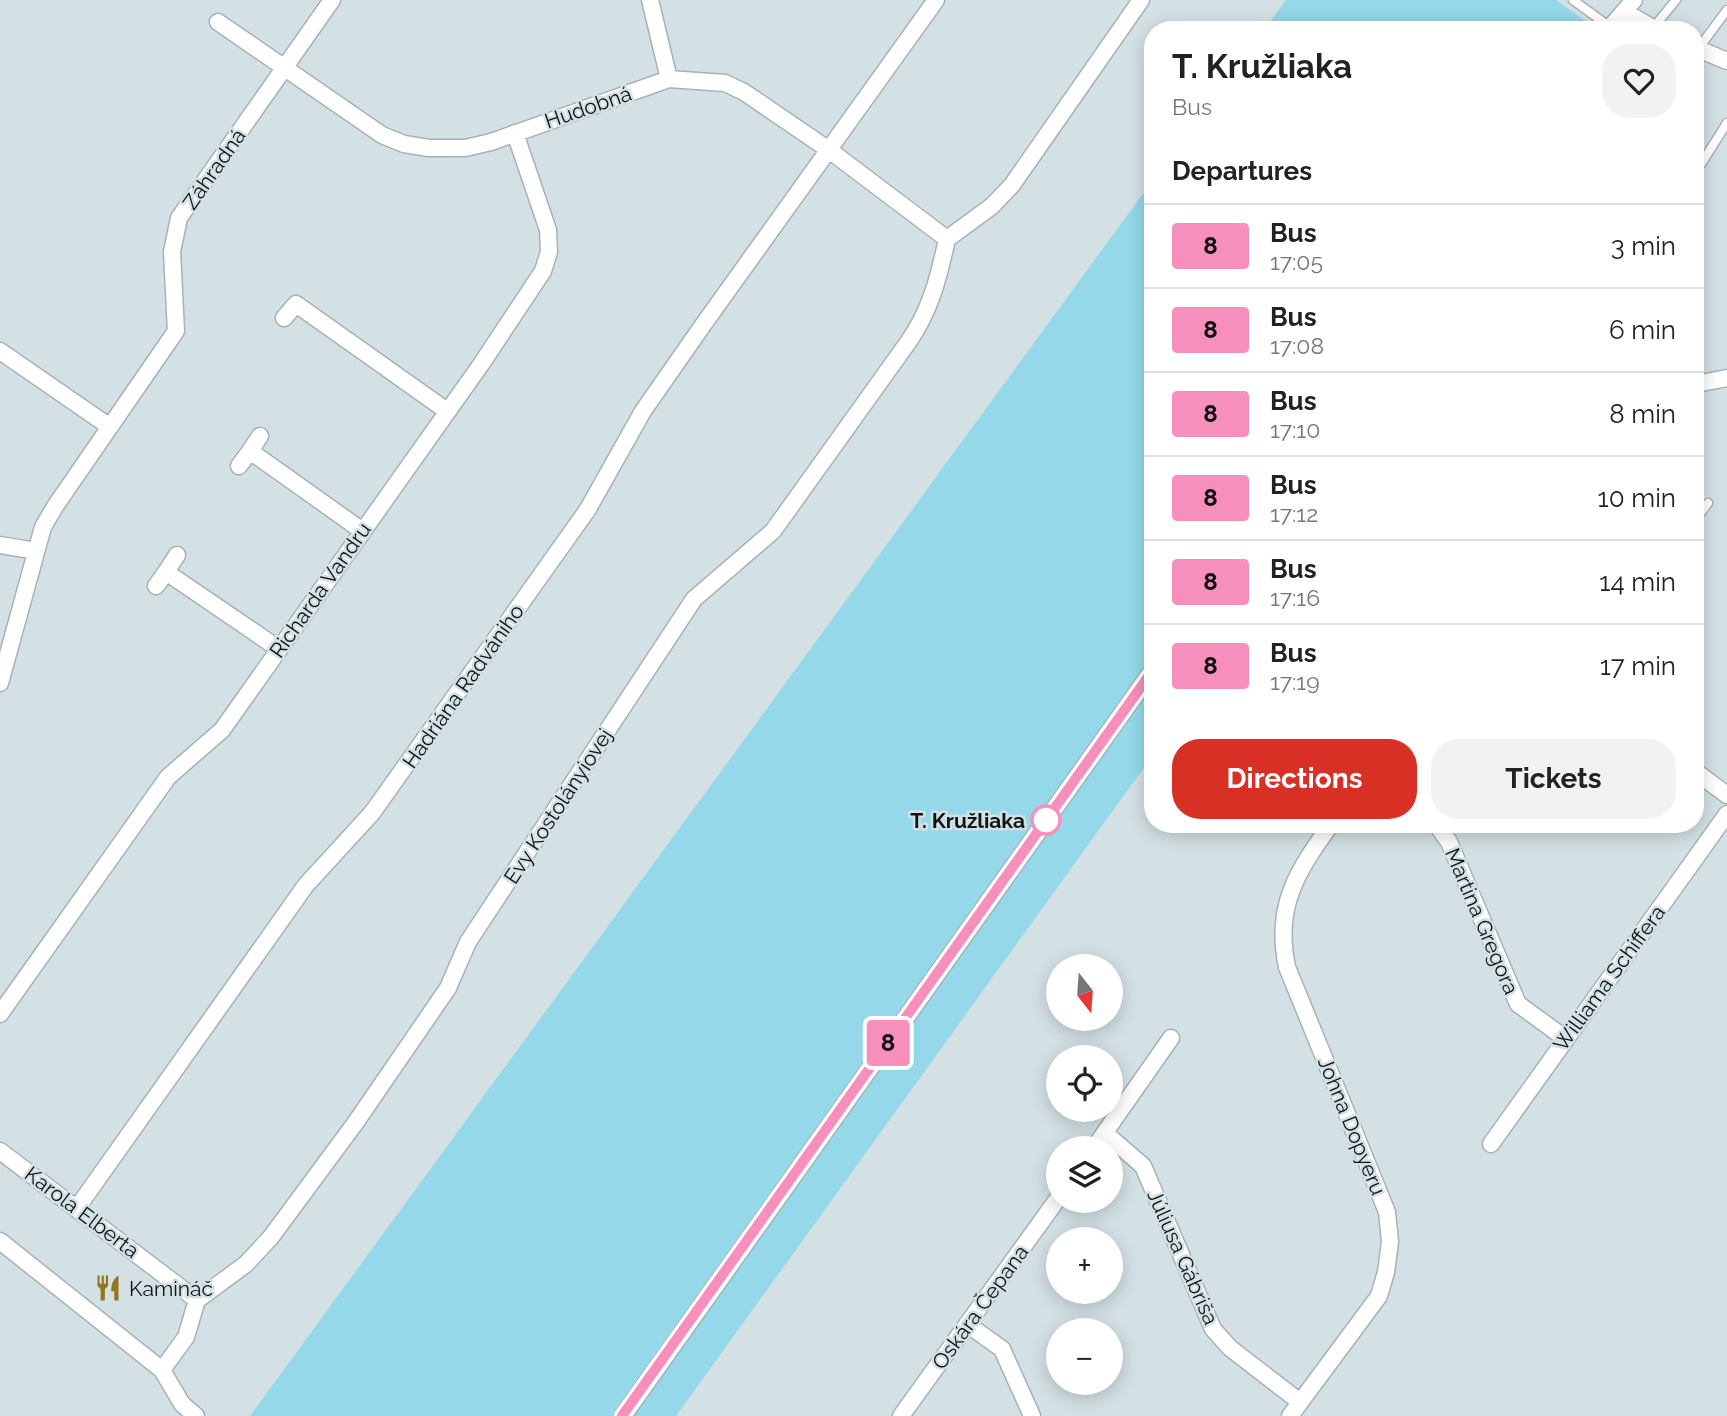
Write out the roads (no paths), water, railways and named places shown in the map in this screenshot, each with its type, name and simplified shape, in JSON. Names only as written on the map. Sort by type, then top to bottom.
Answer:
[{"type":"street","name":"Záhradná","points":[[0,683],[36,551],[55,505],[176,331],[172,252],[179,218],[332,0]]},
{"type":"street","points":[[650,0],[669,79]]},
{"type":"street","name":"Hadriána Radvániho","points":[[77,1208],[306,885],[372,813],[588,509],[643,411],[936,0]]},
{"type":"street","points":[[947,239],[992,206],[1012,185],[1141,0]]},
{"type":"street","points":[[1616,21],[1629,6],[1646,21]]},
{"type":"street","name":"Hudobná","points":[[218,22],[365,126],[404,144],[465,148],[669,79],[725,83],[744,92],[829,150],[947,239]]},
{"type":"street","points":[[1704,51],[1727,61]]},
{"type":"street","name":"Richarda Vandru","points":[[0,1014],[168,777],[222,730],[543,271],[548,258],[549,237],[545,216],[515,133]]},
{"type":"street","name":"Evy Kostolányiovej","points":[[197,1300],[246,1264],[271,1237],[356,1122],[448,988],[468,942],[694,599],[773,531],[909,341],[925,316],[936,288],[947,239]]},
{"type":"street","points":[[284,318],[306,290]]},
{"type":"street","points":[[296,304],[446,411]]},
{"type":"street","points":[[0,351],[110,427]]},
{"type":"street","points":[[1704,382],[1727,378]]},
{"type":"street","points":[[239,466],[260,436]]},
{"type":"street","points":[[250,451],[361,530]]},
{"type":"street","points":[[0,545],[36,551]]},
{"type":"street","points":[[156,586],[177,555]]},
{"type":"street","points":[[166,572],[279,649]]},
{"type":"street","points":[[622,1416],[1144,683]]},
{"type":"street","points":[[1704,778],[1727,794]]},
{"type":"street","name":"Williama Schiffera","points":[[1491,1144],[1727,814]]},
{"type":"street","name":"Johna Dopyeru","points":[[1290,1416],[1379,1296],[1390,1242],[1387,1212],[1287,967],[1283,946],[1282,923],[1297,873],[1325,833]]},
{"type":"street","name":"Martina Gregora","points":[[1442,833],[1518,1004],[1566,1038]]},
{"type":"street","points":[[1103,1136],[1171,1038]]},
{"type":"street","name":"Júliusa Gábriša","points":[[1105,1133],[1143,1166],[1213,1329],[1230,1348],[1300,1402]]},
{"type":"street","name":"Karola Elberta","points":[[0,1151],[197,1300]]},
{"type":"street","name":"Oskára Čepana","points":[[901,1416],[1047,1213]]},
{"type":"street","points":[[0,1241],[162,1370],[182,1404],[196,1416]]},
{"type":"street","points":[[162,1370],[186,1337],[197,1300]]},
{"type":"street","points":[[967,1324],[1002,1349],[1032,1416]]},
{"type":"lane","points":[[1573,0],[1599,21]]},
{"type":"lane","points":[[1661,21],[1676,0]]},
{"type":"lane","points":[[1704,39],[1727,10]]},
{"type":"lane","points":[[1704,159],[1727,123]]},
{"type":"lane","points":[[1704,507],[1707,503]]},
{"type":"place","name":"T. Kružliaka","points":[[1046,820]]},
{"type":"place","name":"Kamináč","points":[[108,1288]]}]
